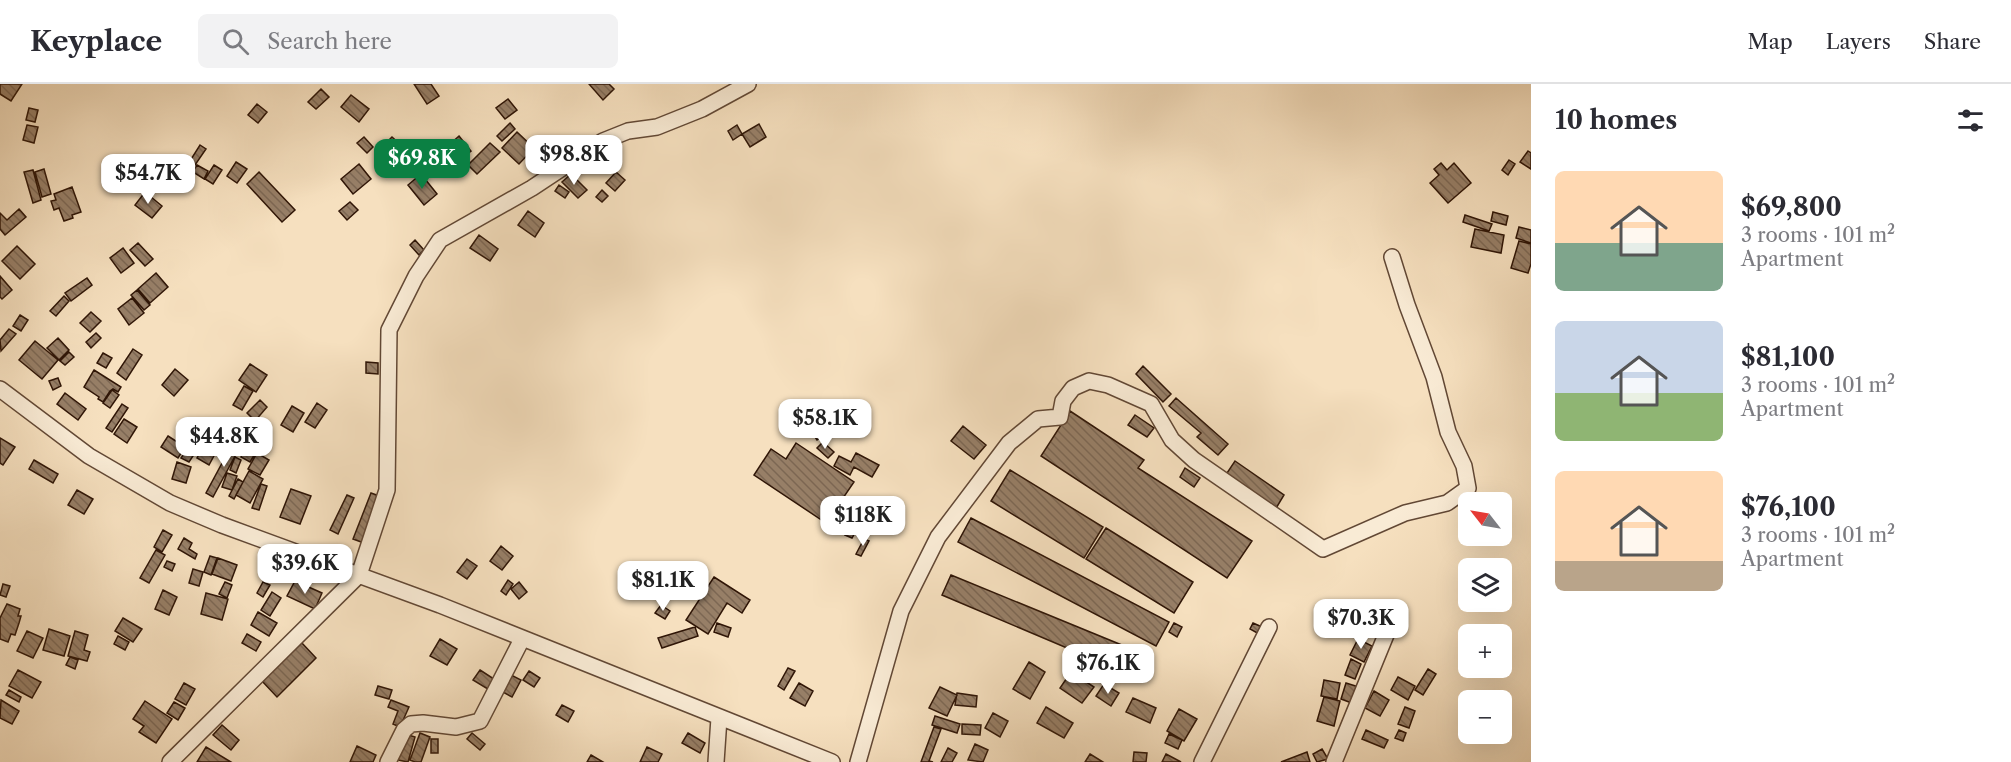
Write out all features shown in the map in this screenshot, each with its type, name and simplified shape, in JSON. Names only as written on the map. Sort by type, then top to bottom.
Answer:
[{"type":"street","points":[[170,762],[359,575],[387,490],[388,330],[416,276],[440,240],[532,188],[603,141],[628,131],[657,127],[702,109],[748,84]]},
{"type":"street","points":[[858,762],[901,610],[938,537],[1009,443],[1038,418],[1059,417],[1064,401],[1073,388],[1089,381],[1108,385],[1151,404],[1172,440],[1194,460],[1323,549],[1405,513],[1447,503],[1468,488],[1464,466],[1448,432],[1434,377],[1407,305],[1392,256]]},
{"type":"street","points":[[0,389],[34,417],[89,456],[170,503],[222,525],[359,575],[832,762]]},
{"type":"street","points":[[1334,762],[1390,625]]},
{"type":"street","points":[[1202,762],[1269,627]]},
{"type":"street","points":[[388,762],[404,730],[411,724],[456,727],[480,721],[522,639]]},
{"type":"street","points":[[716,762],[719,718]]},
{"type":"building","points":[[0,84],[22,84],[11,101],[0,94]]},
{"type":"building","points":[[414,84],[431,84],[439,96],[427,104]]},
{"type":"building","points":[[589,84],[609,84],[614,89],[603,100]]},
{"type":"building","points":[[321,89],[329,97],[316,109],[308,102]]},
{"type":"building","points":[[351,95],[369,109],[359,122],[341,107]]},
{"type":"building","points":[[508,99],[517,110],[505,119],[496,108]]},
{"type":"building","points":[[257,104],[267,112],[258,123],[248,115]]},
{"type":"building","points":[[29,108],[38,110],[35,122],[26,120]]},
{"type":"building","points":[[510,123],[515,129],[502,141],[497,136]]},
{"type":"building","points":[[759,124],[766,137],[750,147],[742,134]]},
{"type":"building","points":[[27,125],[38,127],[34,143],[23,140]]},
{"type":"building","points":[[737,125],[742,134],[733,140],[728,131]]},
{"type":"building","points":[[517,132],[534,148],[519,164],[502,148]]},
{"type":"building","points":[[459,136],[471,151],[462,158],[450,144]]},
{"type":"building","points":[[364,137],[373,147],[367,153],[357,143]]},
{"type":"building","points":[[392,137],[401,145],[391,156],[382,147]]},
{"type":"building","points":[[490,143],[500,152],[477,174],[468,165]]},
{"type":"building","points":[[200,145],[206,149],[193,168],[188,164]]},
{"type":"building","points":[[432,148],[439,154],[431,164],[424,159]]},
{"type":"building","points":[[1528,151],[1531,153],[1531,169],[1520,162]]},
{"type":"building","points":[[1509,160],[1515,164],[1508,175],[1502,170]]},
{"type":"building","points":[[236,162],[247,169],[237,183],[227,176]]},
{"type":"building","points":[[1441,163],[1447,170],[1454,163],[1471,183],[1448,203],[1430,183],[1439,175],[1434,169]]},
{"type":"building","points":[[359,164],[371,179],[353,194],[341,179]]},
{"type":"building","points":[[197,165],[208,171],[204,179],[193,172]]},
{"type":"building","points":[[214,165],[222,170],[213,184],[205,179]]},
{"type":"building","points":[[44,169],[51,194],[42,197],[35,172]]},
{"type":"building","points":[[33,170],[41,200],[33,203],[24,172]]},
{"type":"building","points":[[259,172],[295,210],[282,222],[247,184]]},
{"type":"building","points":[[616,172],[625,180],[615,191],[606,183]]},
{"type":"building","points":[[421,174],[437,194],[424,205],[408,185]]},
{"type":"building","points":[[571,174],[587,190],[578,198],[562,182]]},
{"type":"building","points":[[559,185],[569,192],[565,198],[555,191]]},
{"type":"building","points":[[72,187],[81,212],[64,221],[59,208],[54,210],[51,201],[56,200],[54,194]]},
{"type":"building","points":[[602,190],[608,196],[602,202],[596,197]]},
{"type":"building","points":[[145,192],[162,206],[152,218],[135,205]]},
{"type":"building","points":[[350,202],[358,210],[347,220],[339,211]]},
{"type":"building","points":[[19,209],[26,217],[5,235],[0,229],[0,213],[7,220]]},
{"type":"building","points":[[528,211],[544,223],[535,237],[518,225]]},
{"type":"building","points":[[1493,212],[1508,216],[1506,225],[1491,221]]},
{"type":"building","points":[[1465,215],[1492,224],[1489,231],[1463,222]]},
{"type":"building","points":[[1519,227],[1531,230],[1531,243],[1516,238]]},
{"type":"building","points":[[1475,229],[1504,235],[1501,253],[1471,247]]},
{"type":"building","points":[[479,235],[498,249],[490,261],[470,248]]},
{"type":"building","points":[[415,240],[424,250],[419,255],[410,245]]},
{"type":"building","points":[[1519,241],[1531,244],[1531,264],[1528,273],[1511,268]]},
{"type":"building","points":[[138,243],[153,259],[145,266],[130,250]]},
{"type":"building","points":[[17,246],[35,264],[20,279],[2,261]]},
{"type":"building","points":[[123,248],[134,263],[121,273],[110,258]]},
{"type":"building","points":[[156,273],[168,287],[150,303],[138,289]]},
{"type":"building","points":[[0,276],[12,290],[2,299],[0,297]]},
{"type":"building","points":[[87,278],[92,285],[71,301],[65,293]]},
{"type":"building","points":[[137,290],[150,305],[144,310],[131,295]]},
{"type":"building","points":[[64,296],[69,301],[56,316],[50,311]]},
{"type":"building","points":[[132,298],[144,313],[129,325],[118,309]]},
{"type":"building","points":[[91,312],[101,321],[90,332],[80,323]]},
{"type":"building","points":[[20,315],[28,320],[21,331],[13,326]]},
{"type":"building","points":[[9,329],[16,334],[1,351],[0,340]]},
{"type":"building","points":[[96,333],[101,338],[91,348],[86,342]]},
{"type":"building","points":[[58,338],[69,350],[59,360],[47,348]]},
{"type":"building","points":[[35,341],[58,360],[42,379],[19,360]]},
{"type":"building","points":[[133,349],[142,355],[126,380],[117,373]]},
{"type":"building","points":[[69,352],[74,357],[65,365],[60,361]]},
{"type":"building","points":[[103,353],[112,358],[106,368],[97,363]]},
{"type":"building","points":[[366,362],[378,363],[378,374],[366,373]]},
{"type":"building","points":[[250,364],[267,375],[256,392],[239,380]]},
{"type":"building","points":[[1143,366],[1171,394],[1163,402],[1136,374]]},
{"type":"building","points":[[175,369],[188,380],[174,396],[162,385]]},
{"type":"building","points":[[94,370],[121,387],[118,392],[113,389],[110,391],[103,402],[84,387]]},
{"type":"building","points":[[58,378],[61,386],[53,390],[49,381]]},
{"type":"building","points":[[244,386],[253,391],[242,410],[233,405]]},
{"type":"building","points":[[112,390],[119,395],[110,408],[103,403]]},
{"type":"building","points":[[65,393],[86,409],[78,420],[57,404]]},
{"type":"building","points":[[1176,398],[1228,444],[1218,455],[1197,437],[1201,433],[1169,406]]},
{"type":"building","points":[[260,400],[267,407],[255,421],[247,413]]},
{"type":"building","points":[[317,403],[327,410],[315,428],[305,422]]},
{"type":"building","points":[[122,404],[128,408],[112,432],[106,428]]},
{"type":"building","points":[[292,406],[304,413],[293,432],[281,425]]},
{"type":"building","points":[[1070,411],[1144,460],[1138,468],[1252,541],[1227,578],[1041,456]]},
{"type":"building","points":[[1135,415],[1154,428],[1147,437],[1128,425]]},
{"type":"building","points":[[816,416],[827,433],[817,440],[805,422]]},
{"type":"building","points":[[124,419],[137,427],[127,443],[114,434]]},
{"type":"building","points":[[963,426],[986,445],[974,459],[951,441]]},
{"type":"building","points":[[211,433],[223,439],[209,465],[197,458]]},
{"type":"building","points":[[168,436],[185,447],[178,458],[161,447]]},
{"type":"building","points":[[0,438],[15,447],[3,465],[0,463]]},
{"type":"building","points":[[235,439],[242,443],[213,497],[206,493]]},
{"type":"building","points":[[823,442],[834,452],[828,458],[817,448]]},
{"type":"building","points":[[796,443],[854,482],[826,523],[754,475],[771,449],[786,459]]},
{"type":"building","points":[[246,448],[256,452],[250,462],[241,457]]},
{"type":"building","points":[[186,451],[193,456],[189,462],[181,458]]},
{"type":"building","points":[[257,453],[269,460],[260,475],[248,469]]},
{"type":"building","points":[[856,453],[879,465],[872,477],[854,467],[850,475],[834,466],[839,456],[851,462]]},
{"type":"building","points":[[235,457],[241,460],[236,473],[230,470]]},
{"type":"building","points":[[34,460],[58,474],[53,483],[29,469]]},
{"type":"building","points":[[1235,461],[1284,495],[1275,510],[1225,476]]},
{"type":"building","points":[[177,462],[191,467],[186,483],[172,479]]},
{"type":"building","points":[[1185,468],[1200,478],[1194,487],[1180,477]]},
{"type":"building","points":[[1010,470],[1103,527],[1084,558],[991,501]]},
{"type":"building","points":[[249,471],[263,479],[250,503],[236,495]]},
{"type":"building","points":[[227,473],[237,476],[232,490],[222,487]]},
{"type":"building","points":[[238,479],[243,482],[234,499],[229,496]]},
{"type":"building","points":[[261,484],[267,486],[259,510],[252,508]]},
{"type":"building","points":[[291,489],[311,496],[300,524],[280,517]]},
{"type":"building","points":[[77,490],[93,499],[84,514],[68,505]]},
{"type":"building","points":[[371,493],[382,497],[364,543],[353,539]]},
{"type":"building","points":[[347,495],[354,498],[338,534],[330,530]]},
{"type":"building","points":[[971,518],[1169,622],[1156,646],[958,542]]},
{"type":"building","points":[[849,527],[856,531],[852,538],[845,535]]},
{"type":"building","points":[[1106,528],[1193,582],[1174,613],[1086,559]]},
{"type":"building","points":[[163,530],[172,535],[162,552],[154,547]]},
{"type":"building","points":[[184,538],[192,543],[189,549],[197,554],[195,559],[178,549]]},
{"type":"building","points":[[864,539],[869,541],[861,556],[856,554]]},
{"type":"building","points":[[501,546],[513,556],[502,570],[490,561]]},
{"type":"building","points":[[156,550],[165,555],[149,583],[140,578]]},
{"type":"building","points":[[210,556],[217,558],[211,575],[204,572]]},
{"type":"building","points":[[218,558],[237,565],[231,581],[212,574]]},
{"type":"building","points":[[467,559],[477,566],[467,579],[457,572]]},
{"type":"building","points":[[167,561],[175,564],[172,571],[164,567]]},
{"type":"building","points":[[193,569],[203,572],[199,586],[189,583]]},
{"type":"building","points":[[951,575],[1129,648],[1119,670],[942,595]]},
{"type":"building","points":[[714,577],[750,600],[742,613],[727,603],[708,634],[686,620]]},
{"type":"building","points":[[508,580],[513,584],[506,595],[501,591]]},
{"type":"building","points":[[295,581],[322,593],[315,609],[287,596]]},
{"type":"building","points":[[225,582],[232,585],[227,598],[219,594]]},
{"type":"building","points":[[263,582],[270,585],[263,597],[257,593]]},
{"type":"building","points":[[519,582],[527,592],[519,599],[511,589]]},
{"type":"building","points":[[3,584],[10,586],[6,597],[0,595]]},
{"type":"building","points":[[163,590],[177,597],[169,615],[155,609]]},
{"type":"building","points":[[272,592],[281,598],[270,616],[261,610]]},
{"type":"building","points":[[206,593],[228,599],[222,620],[201,614]]},
{"type":"building","points":[[7,604],[20,609],[18,616],[21,616],[15,635],[11,634],[8,642],[0,639],[0,618]]},
{"type":"building","points":[[661,605],[670,611],[665,619],[655,613]]},
{"type":"building","points":[[258,612],[277,623],[269,636],[251,625]]},
{"type":"building","points":[[123,618],[142,629],[133,642],[115,631]]},
{"type":"building","points":[[717,623],[731,628],[728,637],[714,632]]},
{"type":"building","points":[[1174,623],[1182,627],[1177,637],[1169,632]]},
{"type":"building","points":[[1253,623],[1262,627],[1259,634],[1250,629]]},
{"type":"building","points":[[695,627],[698,636],[662,648],[658,638]]},
{"type":"building","points":[[49,629],[70,636],[64,656],[43,650]]},
{"type":"building","points":[[27,631],[43,638],[33,658],[17,651]]},
{"type":"building","points":[[75,631],[88,635],[84,650],[90,652],[87,661],[68,656]]},
{"type":"building","points":[[247,634],[261,642],[256,651],[242,643]]},
{"type":"building","points":[[118,636],[129,642],[125,650],[114,644]]},
{"type":"building","points":[[440,639],[457,649],[447,665],[430,656]]},
{"type":"building","points":[[1358,639],[1372,646],[1364,662],[1350,655]]},
{"type":"building","points":[[301,642],[316,658],[277,697],[262,681]]},
{"type":"building","points":[[70,657],[78,660],[75,669],[66,665]]},
{"type":"building","points":[[1351,659],[1361,664],[1355,679],[1345,675]]},
{"type":"building","points":[[1029,662],[1045,672],[1030,699],[1013,689]]},
{"type":"building","points":[[788,668],[795,671],[784,690],[778,686]]},
{"type":"building","points":[[1428,669],[1436,674],[1423,695],[1415,690]]},
{"type":"building","points":[[18,670],[41,682],[32,698],[9,686]]},
{"type":"building","points":[[480,670],[497,681],[491,691],[473,680]]},
{"type":"building","points":[[529,671],[540,678],[534,687],[523,680]]},
{"type":"building","points":[[1071,672],[1094,687],[1082,703],[1060,688]]},
{"type":"building","points":[[511,675],[521,680],[512,697],[501,691]]},
{"type":"building","points":[[1398,677],[1415,686],[1408,700],[1391,690]]},
{"type":"building","points":[[1324,680],[1340,683],[1337,699],[1321,696]]},
{"type":"building","points":[[184,683],[195,689],[186,705],[175,699]]},
{"type":"building","points":[[799,683],[813,691],[805,706],[790,698]]},
{"type":"building","points":[[1346,683],[1362,688],[1357,705],[1341,699]]},
{"type":"building","points":[[1104,684],[1119,693],[1111,706],[1096,696]]},
{"type":"building","points":[[378,686],[392,690],[389,699],[375,695]]},
{"type":"building","points":[[940,687],[957,695],[947,716],[929,708]]},
{"type":"building","points":[[9,690],[21,697],[19,702],[6,695]]},
{"type":"building","points":[[1374,691],[1389,700],[1380,716],[1365,708]]},
{"type":"building","points":[[957,693],[977,696],[976,707],[955,705]]},
{"type":"building","points":[[1324,697],[1340,701],[1334,726],[1317,721]]},
{"type":"building","points":[[1133,698],[1156,708],[1150,723],[1126,712]]},
{"type":"building","points":[[1,700],[19,711],[12,724],[0,718]]},
{"type":"building","points":[[391,700],[409,707],[400,727],[393,724],[398,711],[388,707]]},
{"type":"building","points":[[145,701],[172,719],[156,743],[139,732],[144,726],[133,719]]},
{"type":"building","points":[[174,702],[185,708],[178,720],[167,713]]},
{"type":"building","points":[[562,705],[574,711],[568,722],[556,715]]},
{"type":"building","points":[[1046,707],[1073,723],[1064,738],[1037,723]]},
{"type":"building","points":[[1405,707],[1415,711],[1409,728],[1398,724]]},
{"type":"building","points":[[1179,709],[1197,719],[1184,741],[1167,731]]},
{"type":"building","points":[[993,713],[1008,721],[1000,737],[985,728]]},
{"type":"building","points":[[935,716],[960,724],[957,733],[932,725]]},
{"type":"building","points":[[962,724],[981,725],[980,735],[962,734]]},
{"type":"building","points":[[222,725],[239,740],[231,750],[213,735]]},
{"type":"building","points":[[934,727],[941,729],[929,761],[933,762],[921,762]]},
{"type":"building","points":[[1366,730],[1388,740],[1384,748],[1362,739]]},
{"type":"building","points":[[1399,730],[1406,733],[1403,741],[1395,738]]},
{"type":"building","points":[[420,733],[430,737],[421,762],[415,762],[410,760]]},
{"type":"building","points":[[472,733],[485,744],[480,750],[467,739]]},
{"type":"building","points":[[688,733],[705,743],[700,753],[682,743]]},
{"type":"building","points":[[405,734],[415,737],[408,762],[398,760]]},
{"type":"building","points":[[1169,734],[1182,740],[1178,749],[1165,743]]},
{"type":"building","points":[[431,739],[438,739],[438,753],[431,753]]},
{"type":"building","points":[[975,744],[988,750],[983,762],[968,760]]},
{"type":"building","points":[[357,746],[376,755],[373,762],[350,762]]},
{"type":"building","points":[[206,747],[231,762],[197,762]]},
{"type":"building","points":[[647,747],[662,754],[658,762],[640,762]]},
{"type":"building","points":[[948,748],[957,753],[952,762],[941,762]]},
{"type":"building","points":[[1322,749],[1328,759],[1317,762],[1313,754]]},
{"type":"building","points":[[1134,752],[1147,753],[1146,762],[1133,762]]},
{"type":"building","points":[[1307,752],[1310,762],[1281,762]]},
{"type":"building","points":[[1090,754],[1103,762],[1085,762]]},
{"type":"building","points":[[1166,754],[1181,762],[1162,762]]},
{"type":"building","points":[[591,755],[603,762],[587,762]]}]
